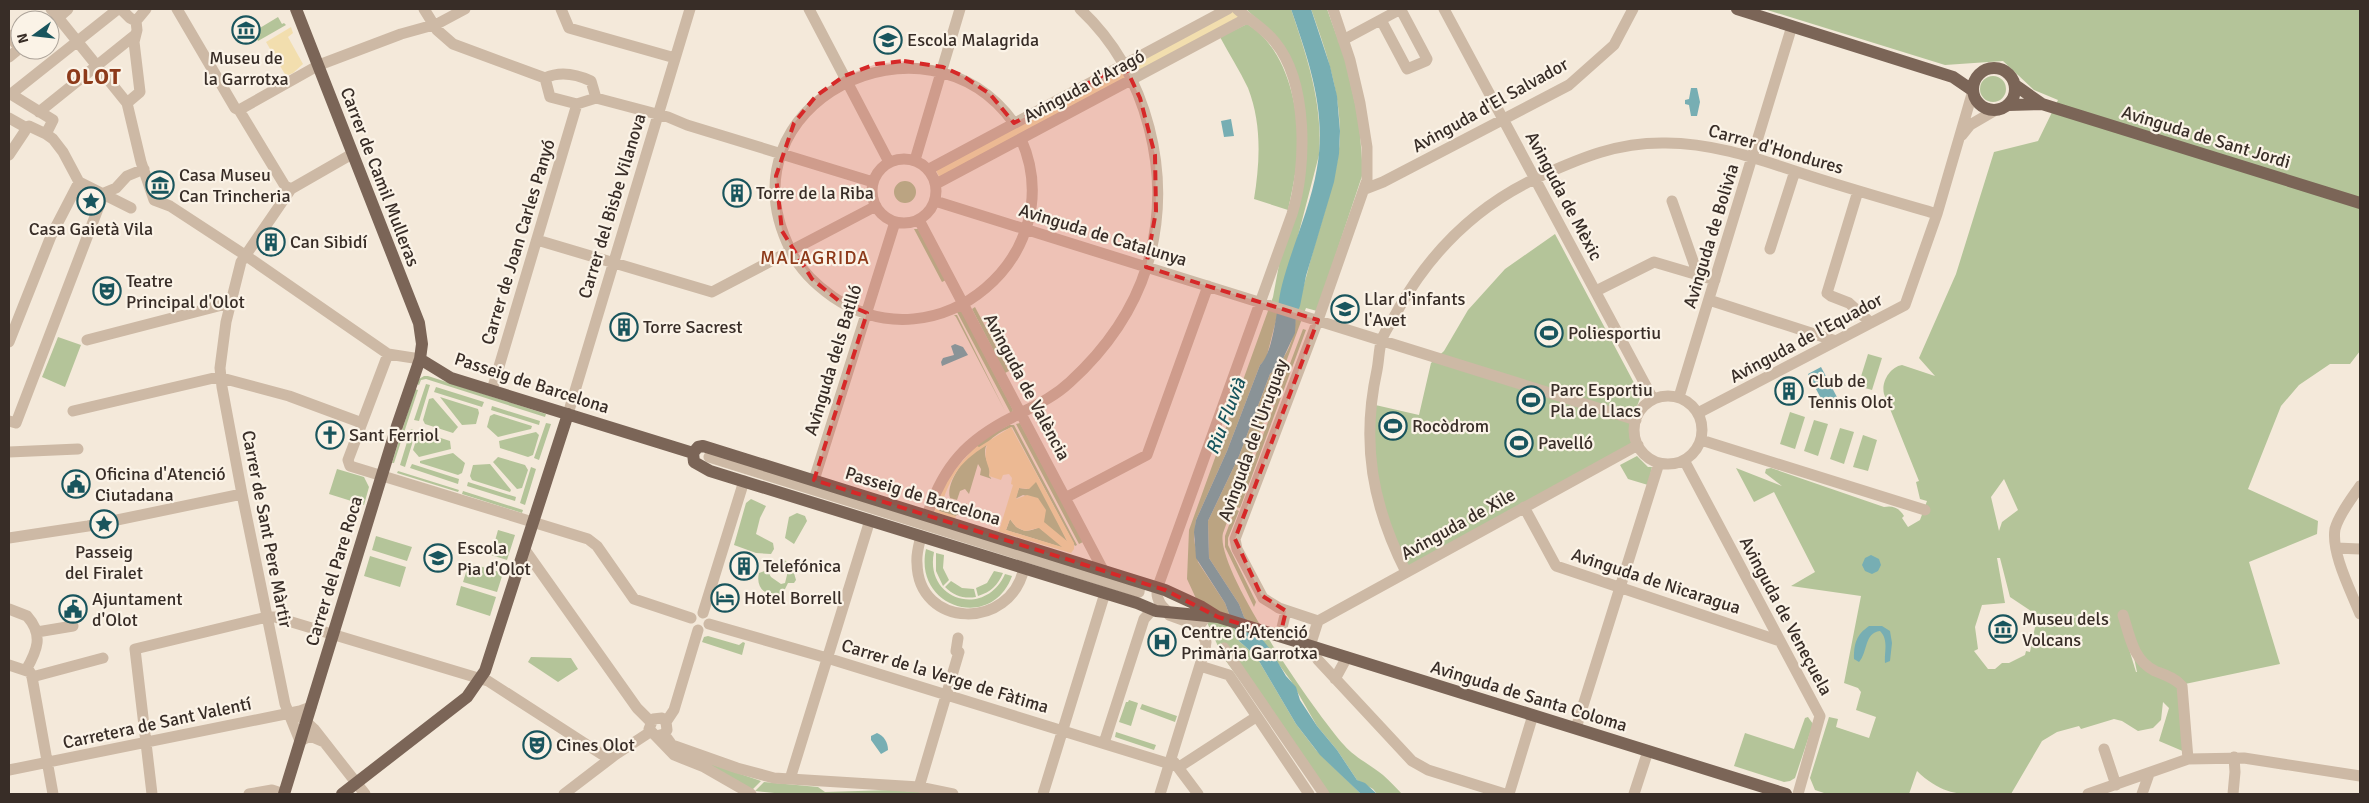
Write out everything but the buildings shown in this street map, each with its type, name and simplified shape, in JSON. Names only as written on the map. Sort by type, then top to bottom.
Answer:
[{"type":"main road","name":"Carrer de Camil Mulleras","points":[[296,9],[418,323],[422,344],[420,359]]},
{"type":"main road","points":[[1737,9],[1953,77],[1972,92],[1983,108],[1994,111],[2008,105],[2013,99],[2015,85],[2010,74],[2000,68],[1988,68],[1978,74],[1973,81],[1972,92]]},
{"type":"main road","points":[[1953,77],[1978,74]]},
{"type":"main road","name":"Avinguda de Sant Jordi","points":[[2015,85],[2042,104],[2360,203]]},
{"type":"main road","name":"Avinguda de Sant Jordi","points":[[2008,105],[2042,104]]},
{"type":"main road","name":"Passeig de Barcelona","points":[[420,359],[447,376],[693,454]]},
{"type":"main road","name":"Carrer del Pare Roca","points":[[284,794],[382,474],[420,359]]},
{"type":"main road","points":[[342,794],[466,697],[480,679],[489,662],[568,414]]},
{"type":"main road","name":"Passeig de Barcelona","points":[[703,446],[1103,570],[1181,596],[1212,617],[1171,615],[1154,610],[1137,603],[702,468],[694,462],[693,454],[698,447],[703,446]]},
{"type":"main road","name":"Avinguda de Santa Coloma","points":[[1212,617],[1280,636],[1786,794]]},
{"type":"street","points":[[45,133],[53,120],[10,93],[120,9],[134,21],[137,30],[134,42],[140,92],[127,103]]},
{"type":"street","points":[[134,21],[146,9]]},
{"type":"street","points":[[176,9],[235,108],[239,110],[285,186],[291,188],[352,154]]},
{"type":"street","points":[[424,9],[442,36],[456,46],[545,78],[554,74],[583,77],[591,81],[596,98]]},
{"type":"street","points":[[239,110],[319,66],[400,34],[433,25],[465,9]]},
{"type":"street","points":[[561,9],[569,28],[675,58]]},
{"type":"street","name":"Carrer del Bisbe Vilanova","points":[[568,414],[690,9]]},
{"type":"street","points":[[809,9],[889,162]]},
{"type":"street","points":[[915,160],[960,9]]},
{"type":"street","points":[[927,516],[938,485],[962,450],[984,433],[1044,402],[1068,384],[1106,344],[1122,319],[1146,267],[1153,238],[1157,178],[1155,155],[1148,127],[1132,80],[1124,64],[1100,30],[1080,9]]},
{"type":"street","name":"Avinguda d'Aragó","points":[[929,169],[1228,9]]},
{"type":"street","points":[[1137,603],[1145,602],[1150,596],[1148,586],[1262,303],[1297,199],[1301,167],[1301,123],[1297,96],[1281,51],[1275,42],[1237,9]]},
{"type":"street","name":"Avinguda de l'Uruguay","points":[[1318,621],[1286,611],[1269,603],[1261,595],[1237,549],[1235,539],[1313,318],[1365,189],[1368,172],[1364,127],[1357,87],[1333,9]]},
{"type":"street","name":"Avinguda de Mèxic","points":[[1444,9],[1654,399]]},
{"type":"street","name":"Avinguda d'El Salvador","points":[[1365,189],[1569,85],[1614,45],[1633,9]]},
{"type":"street","points":[[1343,40],[1399,10],[1402,11],[1427,58],[1426,61],[1407,69],[1381,20]]},
{"type":"street","points":[[60,18],[127,103],[154,204],[170,206],[388,354],[420,359]]},
{"type":"street","name":"Avinguda d'Aragó","points":[[936,184],[1247,18]]},
{"type":"street","name":"Avinguda de Bolivia","points":[[1678,398],[1792,26]]},
{"type":"street","points":[[39,112],[135,35]]},
{"type":"street","points":[[1014,124],[990,94],[963,76],[943,67],[920,62],[889,62],[863,68],[844,76],[822,91],[803,110],[787,137],[781,153],[776,176],[776,197],[780,224],[791,252],[802,268],[824,291],[839,301],[866,313],[884,318],[920,318],[936,315],[964,304],[991,285],[1007,267],[1020,247],[1027,230],[1031,211],[1032,177],[1029,158],[1021,139]]},
{"type":"street","points":[[545,78],[550,97],[577,104],[596,98],[658,114],[687,125],[873,182]]},
{"type":"street","name":"Avinguda de l'Equador","points":[[1698,413],[1905,305],[1937,214],[1961,136],[1972,92]]},
{"type":"street","name":"Carrer de Joan Carles Panyó","points":[[492,390],[577,104]]},
{"type":"street","points":[[1961,136],[1970,125],[1994,111]]},
{"type":"street","points":[[9,118],[25,128],[29,126],[45,133],[63,152],[79,182],[131,208]]},
{"type":"street","points":[[9,155],[25,131],[25,128]]},
{"type":"street","name":"Carrer d'Hondures","points":[[1406,572],[1389,539],[1379,507],[1371,468],[1370,417],[1381,341],[1414,285],[1439,251],[1486,207],[1535,177],[1593,153],[1646,143],[1708,146],[1937,214]]},
{"type":"street","points":[[899,159],[915,160],[929,169],[936,184],[935,201],[931,210],[919,220],[911,223],[895,222],[881,213],[876,206],[872,193],[873,182],[880,170],[889,162],[899,159]]},
{"type":"street","points":[[9,421],[16,424],[104,193],[116,188],[128,176],[144,169]]},
{"type":"street","points":[[1770,249],[1795,171]]},
{"type":"street","points":[[9,342],[51,236],[79,182]]},
{"type":"street","name":"Carrer de Sant Pere Màrtir","points":[[291,188],[241,262],[230,303],[220,368],[242,494],[285,704],[300,742]]},
{"type":"street","points":[[1858,191],[1827,293],[1849,303],[1871,323]]},
{"type":"street","name":"Avinguda de Catalunya","points":[[935,201],[1636,420]]},
{"type":"street","points":[[1672,201],[1698,275]]},
{"type":"street","points":[[537,240],[712,292],[876,206]]},
{"type":"street","name":"Avinguda de València","points":[[919,220],[1103,570]]},
{"type":"street","name":"Avinguda dels Batlló","points":[[814,480],[895,222]]},
{"type":"street","points":[[1596,291],[1654,262],[1715,280]]},
{"type":"street","points":[[1065,498],[1146,456],[1208,286]]},
{"type":"street","points":[[1709,300],[1836,342]]},
{"type":"street","points":[[87,340],[230,303]]},
{"type":"street","points":[[388,354],[348,463],[350,466],[382,474],[592,541],[634,599],[692,618]]},
{"type":"street","points":[[73,411],[216,376],[289,396],[362,423]]},
{"type":"street","points":[[1669,396],[1678,398],[1692,405],[1698,413],[1702,423],[1701,440],[1695,451],[1684,460],[1670,464],[1659,463],[1646,456],[1638,446],[1635,432],[1636,420],[1642,408],[1654,399],[1669,396]]},
{"type":"street","points":[[1701,440],[1925,510]]},
{"type":"street","name":"Avinguda de Xile","points":[[1318,621],[1638,446]]},
{"type":"street","points":[[9,452],[78,449]]},
{"type":"street","name":"Passeig de Barcelona","points":[[709,457],[1139,592],[1148,586]]},
{"type":"street","name":"Avinguda de Veneçuela","points":[[1684,460],[1820,719],[1798,794]]},
{"type":"street","points":[[1576,728],[1659,463]]},
{"type":"street","points":[[703,613],[744,481]]},
{"type":"street","points":[[2360,486],[2339,519],[2335,530],[2336,548],[2342,569],[2360,614]]},
{"type":"street","points":[[9,538],[120,519],[242,494]]},
{"type":"street","name":"Avinguda de Nicaragua","points":[[1524,507],[1556,566],[1780,641]]},
{"type":"street","points":[[790,779],[870,520]]},
{"type":"street","points":[[922,536],[916,561],[923,586],[936,604],[960,619],[996,608],[1018,585],[1024,568]]},
{"type":"street","points":[[2336,548],[2360,549]]},
{"type":"street","points":[[525,550],[667,748],[674,755],[704,766],[753,794]]},
{"type":"street","points":[[1148,586],[1171,615],[1192,623],[1199,631],[1206,646],[1174,763],[1160,794]]},
{"type":"street","points":[[1043,794],[1105,593]]},
{"type":"street","points":[[9,609],[28,616],[37,632],[37,651],[29,673],[53,794]]},
{"type":"street","points":[[1104,743],[1144,619],[1154,610]]},
{"type":"street","points":[[1280,636],[1286,611]]},
{"type":"street","points":[[698,612],[703,613],[709,618],[709,624],[706,628],[698,630],[692,625],[692,618],[698,612]]},
{"type":"street","points":[[2123,615],[2138,658],[2150,668],[2177,681],[2182,686],[2188,759]]},
{"type":"street","points":[[152,794],[135,649],[267,617],[333,634],[495,684],[609,759]]},
{"type":"street","points":[[1199,631],[1198,623],[1212,617]]},
{"type":"street","points":[[1318,621],[1310,646],[1318,660],[1416,765],[1458,780],[1507,794],[1533,715]]},
{"type":"street","name":"Carrer de la Verge de Fàtima","points":[[709,624],[1174,763]]},
{"type":"street","points":[[37,632],[73,626]]},
{"type":"street","points":[[655,731],[659,717],[666,722],[674,710],[698,630]]},
{"type":"street","points":[[919,787],[959,652],[956,651],[958,638]]},
{"type":"street","points":[[1224,648],[1324,794]]},
{"type":"street","points":[[9,665],[29,673],[103,658]]},
{"type":"street","points":[[1336,679],[1348,658]]},
{"type":"street","points":[[1200,666],[1229,676],[1309,794]]},
{"type":"street","name":"Carretera de Sant Valentí","points":[[9,770],[290,714],[311,706]]},
{"type":"street","points":[[290,714],[306,721],[365,794]]},
{"type":"street","points":[[1174,763],[1256,717]]},
{"type":"street","points":[[564,794],[641,735],[655,731]]},
{"type":"street","points":[[655,731],[672,745],[721,763],[767,776],[919,787],[953,794]]},
{"type":"street","points":[[300,742],[310,736],[324,742]]},
{"type":"street","points":[[2104,749],[2116,785]]},
{"type":"street","points":[[1634,794],[1648,751]]},
{"type":"street","points":[[2233,794],[2236,772],[2234,757]]},
{"type":"street","points":[[2088,794],[2188,759],[2234,757],[2360,776]]},
{"type":"street","points":[[1174,763],[1198,794]]},
{"type":"street","points":[[2142,794],[2149,774]]},
{"type":"street","points":[[249,794],[272,790],[284,794]]},
{"type":"street","points":[[748,794],[753,794]]},
{"type":"highlighted area","points":[[904,61],[943,67],[963,76],[990,94],[1014,123],[1124,64],[1140,98],[1155,155],[1156,211],[1146,267],[1318,320],[1235,539],[1261,595],[1286,611],[1280,636],[1218,617],[1165,590],[814,480],[867,313],[839,301],[812,279],[782,231],[776,176],[794,123],[816,96],[844,76],[876,64]]},
{"type":"green space","points":[[1246,9],[1291,9],[1308,63],[1316,99],[1319,117],[1319,155],[1266,359],[1260,365],[1227,451],[1196,520],[1194,539],[1198,562],[1225,603],[1239,641],[1256,656],[1296,724],[1316,750],[1361,794],[1324,794],[1223,657],[1187,579],[1189,530],[1273,297],[1305,125],[1274,35]]},
{"type":"green space","points":[[1311,9],[1327,9],[1345,59],[1359,121],[1363,173],[1317,311],[1306,308],[1223,533],[1225,551],[1234,577],[1250,608],[1312,704],[1348,749],[1383,775],[1402,794],[1377,794],[1373,789],[1357,780],[1337,750],[1317,726],[1291,681],[1244,617],[1239,604],[1209,558],[1208,521],[1239,456],[1270,374],[1289,348],[1311,257],[1328,202],[1337,164],[1340,130],[1337,99],[1326,53]]},
{"type":"green space","points":[[1764,9],[2360,9],[2360,351],[2350,364],[2330,364],[2299,385],[2281,406],[2248,489],[2318,521],[2317,534],[2249,562],[2280,664],[2185,684],[2185,752],[2159,741],[2169,708],[2163,702],[2161,720],[2153,728],[2138,731],[2122,721],[2114,719],[2081,729],[2079,726],[2057,732],[2042,741],[2011,794],[1961,794],[1939,787],[1928,781],[1917,771],[1909,794],[1827,794],[1815,790],[1810,778],[1829,717],[1838,719],[1836,727],[1869,738],[1876,717],[1856,710],[1861,692],[1858,688],[1844,683],[1861,596],[1791,586],[1815,572],[1774,492],[1754,502],[1736,468],[1782,486],[1765,473],[1766,469],[1771,468],[1884,507],[1893,507],[1902,513],[1904,516],[1902,518],[1908,527],[1920,520],[1927,501],[1920,499],[1916,482],[1919,481],[1884,394],[1885,380],[1890,372],[1902,365],[1935,376],[1919,358],[1956,274],[1994,152],[2038,141],[2058,100],[2034,90],[2003,61],[1945,65]],"holes":[[[2004,479],[2018,510],[2002,522],[1999,531],[1991,497]],[[1997,558],[2000,558],[2010,597],[2037,615],[2114,618],[2037,617],[2030,652],[2026,651],[2025,655],[2009,663],[2002,663],[1995,669],[1988,669],[1974,651],[1978,649],[1975,627],[1982,605],[2005,603]],[[2120,619],[2126,619],[2136,672]]]},
{"type":"green space","points":[[278,17],[282,24],[286,25],[258,41],[253,32]]},
{"type":"green space","points":[[1247,24],[1262,36],[1274,51],[1284,69],[1291,88],[1295,109],[1298,150],[1288,210],[1254,199],[1258,171],[1256,115],[1242,75],[1220,37]]},
{"type":"green space","points":[[1993,76],[2002,80],[2006,89],[2002,98],[1993,102],[1984,98],[1980,89],[1984,80]]},
{"type":"green space","points":[[905,181],[913,184],[916,192],[913,200],[905,203],[897,200],[894,192],[897,184]]},
{"type":"green space","points":[[914,229],[918,229],[946,280],[942,282]]},
{"type":"green space","name":"Parc Esportiu Pla de Llacs","points":[[1555,234],[1641,396],[1634,420],[1634,444],[1407,567],[1377,499],[1371,404],[1419,415],[1431,363],[1444,351],[1468,310],[1505,269]]},
{"type":"green space","points":[[975,307],[1009,371],[1005,373],[972,309]]},
{"type":"green space","points":[[957,312],[962,312],[1013,410],[1011,414]]},
{"type":"green space","points":[[954,315],[957,315],[1005,411],[956,317]]},
{"type":"green space","points":[[1303,329],[1306,330],[1240,508],[1236,507]]},
{"type":"green space","points":[[58,337],[81,345],[65,387],[42,377]]},
{"type":"green space","points":[[1868,354],[1882,358],[1872,390],[1858,386]]},
{"type":"green space","points":[[424,376],[546,414],[545,417],[426,379],[421,380],[419,385],[417,384],[419,379]]},
{"type":"green space","points":[[426,384],[430,385],[419,421],[414,420]]},
{"type":"green space","points":[[436,387],[484,402],[482,407],[434,392]]},
{"type":"green space","points":[[415,389],[418,390],[394,463],[392,463]]},
{"type":"green space","points":[[440,397],[478,409],[479,413],[476,424],[462,425]]},
{"type":"green space","points":[[433,398],[458,427],[453,433],[425,424],[423,420],[429,399]]},
{"type":"green space","points":[[492,406],[540,421],[539,425],[491,410]]},
{"type":"green space","points":[[1790,412],[1805,417],[1795,449],[1780,444]]},
{"type":"green space","points":[[494,414],[532,426],[531,429],[498,437],[487,427],[490,416]]},
{"type":"green space","points":[[1814,420],[1828,424],[1818,456],[1804,451]]},
{"type":"green space","points":[[546,423],[551,424],[539,460],[534,458]]},
{"type":"green space","points":[[1020,423],[1083,542],[1079,544],[1016,424]]},
{"type":"green space","points":[[1009,425],[1014,425],[1077,545],[1075,546],[1012,427],[991,439],[986,447],[985,455],[990,470],[989,476],[992,479],[980,475],[981,469],[978,464],[969,494],[965,489],[960,491],[957,500],[950,498],[949,492],[953,478],[967,457],[983,440]]},
{"type":"green space","points":[[1840,428],[1854,432],[1844,464],[1830,459]]},
{"type":"green space","points":[[411,429],[416,431],[405,467],[400,465]]},
{"type":"green space","points":[[422,432],[450,441],[451,449],[419,457],[413,450],[418,434]]},
{"type":"green space","points":[[536,432],[539,435],[533,455],[528,457],[500,448],[499,441]]},
{"type":"green space","points":[[1863,435],[1877,440],[1868,471],[1853,467]]},
{"type":"green space","points":[[453,453],[465,463],[462,473],[458,475],[420,463],[420,461]]},
{"type":"green space","points":[[1637,456],[1648,467],[1652,467],[1648,485],[1628,479],[1620,465]]},
{"type":"green space","points":[[498,457],[525,465],[528,470],[522,488],[517,489],[493,462]]},
{"type":"green space","points":[[412,464],[459,479],[458,484],[410,468]]},
{"type":"green space","points":[[490,464],[511,490],[510,492],[472,480],[470,476],[473,465]]},
{"type":"green space","points":[[531,467],[536,469],[525,505],[520,503]]},
{"type":"green space","points":[[337,469],[364,477],[369,487],[364,505],[329,494]]},
{"type":"green space","points":[[398,471],[459,490],[458,492],[397,473]]},
{"type":"green space","points":[[1037,479],[1068,543],[1064,548],[1006,530],[1010,519],[1019,529],[1026,531],[1039,527],[1043,531],[1043,517],[1041,521],[1038,518],[1039,510],[1037,507],[1031,502],[1020,505],[1017,502],[1024,498],[1034,498],[1023,495],[1015,499],[1019,488],[1027,489]]},
{"type":"green space","points":[[468,482],[516,497],[515,501],[467,486]]},
{"type":"green space","points":[[463,491],[523,510],[522,513],[462,494]]},
{"type":"green space","points":[[944,497],[948,504],[954,507],[960,507],[967,503],[964,512],[955,516],[939,511]]},
{"type":"green space","points":[[751,499],[766,506],[760,518],[756,534],[773,543],[774,549],[771,554],[756,553],[734,545],[746,503]]},
{"type":"green space","points":[[1235,509],[1239,511],[1228,538],[1228,545],[1256,602],[1254,607],[1225,547],[1225,536]]},
{"type":"green space","points":[[797,513],[805,516],[807,521],[794,544],[785,538],[789,517]]},
{"type":"green space","points":[[498,530],[515,535],[507,560],[491,555]]},
{"type":"green space","points":[[376,536],[412,547],[407,561],[372,550]]},
{"type":"green space","points":[[926,549],[934,552],[933,569],[938,582],[947,592],[958,598],[971,599],[984,596],[996,588],[1005,574],[1012,576],[1002,593],[988,604],[973,608],[957,606],[942,598],[931,586],[925,569]]},
{"type":"green space","points":[[936,553],[944,555],[943,568],[949,580],[943,586],[936,571]]},
{"type":"green space","points":[[370,556],[406,567],[400,587],[364,576]]},
{"type":"green space","points":[[782,560],[795,563],[794,573],[796,580],[794,583],[788,583],[782,595],[772,595],[763,591],[759,583],[759,573],[767,570],[771,577],[781,584],[785,583],[789,567],[783,564]]},
{"type":"green space","points":[[469,563],[503,573],[497,592],[463,582]]},
{"type":"green space","points":[[994,571],[1003,573],[999,581],[994,588],[978,596],[976,588],[987,583]]},
{"type":"green space","points":[[951,581],[962,588],[974,589],[976,597],[967,598],[952,593],[945,587]]},
{"type":"green space","points":[[461,586],[496,597],[490,616],[456,605]]},
{"type":"green space","points":[[708,636],[739,645],[743,642],[745,643],[742,655],[702,642],[704,637]]},
{"type":"green space","points":[[531,657],[571,658],[578,669],[558,682],[528,662]]},
{"type":"green space","points":[[1129,700],[1138,703],[1131,726],[1119,722],[1126,702]]},
{"type":"green space","points":[[1142,704],[1177,716],[1175,722],[1140,709]]},
{"type":"green space","points":[[1808,717],[1813,724],[1795,778],[1784,782],[1734,766],[1745,733],[1794,749],[1805,718]]},
{"type":"green space","points":[[1116,732],[1156,745],[1154,750],[1115,737]]},
{"type":"green space","points":[[705,762],[761,781],[752,790]]},
{"type":"green space","points":[[764,782],[818,787],[825,792],[891,790],[946,794],[784,794],[755,791]]},
{"type":"sand","points":[[1234,10],[1240,16],[1134,76],[1129,65]]},
{"type":"sand","points":[[291,27],[293,33],[288,37],[303,64],[293,73],[286,76],[266,42]]},
{"type":"sand","points":[[1123,68],[1129,79],[940,178],[935,169]]},
{"type":"sand","points":[[1011,427],[1074,543],[1074,549],[1071,553],[993,530],[999,531],[1013,485],[1011,484],[1012,478],[1009,474],[1003,475],[1001,480],[989,476],[990,473],[986,460],[987,445],[961,466],[947,489],[939,511],[956,516],[955,519],[935,512],[936,503],[950,476],[977,446],[979,447]],"holes":[[[1036,482],[1067,541],[1044,522],[1046,510],[1038,498],[1027,495],[1016,499],[1019,488],[1029,489]],[[1010,519],[1016,527],[1025,531],[1039,528],[1062,547],[1006,530]]]},
{"type":"water","points":[[1291,9],[1311,9],[1330,66],[1337,96],[1340,131],[1339,154],[1334,182],[1296,315],[1295,333],[1280,365],[1270,374],[1239,456],[1208,521],[1209,558],[1239,604],[1244,617],[1270,649],[1286,676],[1296,687],[1300,700],[1317,726],[1337,750],[1357,780],[1365,783],[1377,794],[1361,794],[1320,755],[1296,724],[1256,656],[1239,641],[1225,603],[1196,558],[1194,532],[1196,520],[1227,451],[1260,365],[1269,350],[1282,285],[1310,198],[1317,168],[1320,127],[1318,107],[1310,67]]},
{"type":"water","points":[[1691,88],[1697,88],[1700,102],[1697,116],[1691,116],[1689,105],[1685,104],[1685,100],[1689,99]]},
{"type":"water","points":[[1231,119],[1234,136],[1224,137],[1221,121]]},
{"type":"water","points":[[955,344],[963,347],[968,355],[942,366],[943,358],[954,355],[951,346]]},
{"type":"water","points":[[1821,367],[1838,399],[1825,406],[1808,374]]},
{"type":"water","points":[[1871,555],[1879,559],[1881,565],[1878,571],[1872,574],[1865,571],[1862,565],[1865,558]]},
{"type":"water","points":[[1869,626],[1882,626],[1890,631],[1892,643],[1890,661],[1885,663],[1885,642],[1880,631],[1871,635],[1859,662],[1854,659],[1857,640],[1861,633]]},
{"type":"water","points":[[877,733],[882,736],[888,747],[888,750],[881,754],[871,740],[871,736]]},
{"type":"place","name":"Museu de la Garrotxa","points":[[246,30]]},
{"type":"place","name":"Escola Malagrida","points":[[888,40]]},
{"type":"place","name":"Casa Museu Can Trincheria","points":[[160,185]]},
{"type":"place","name":"Torre de la Riba","points":[[737,193]]},
{"type":"place","name":"Casa Gaietà Vila","points":[[91,201]]},
{"type":"place","name":"Can Sibidí","points":[[271,242]]},
{"type":"place","name":"Teatre Principal d'Olot","points":[[107,291]]},
{"type":"place","name":"Llar d'infants l'Avet","points":[[1345,309]]},
{"type":"place","name":"Torre Sacrest","points":[[624,327]]},
{"type":"place","name":"Poliesportiu","points":[[1549,333]]},
{"type":"place","name":"Club de Tennis Olot","points":[[1789,391]]},
{"type":"place","name":"Parc Esportiu Pla de Llacs","points":[[1531,400]]},
{"type":"place","name":"Rocòdrom","points":[[1393,426]]},
{"type":"place","name":"Sant Ferriol","points":[[330,435]]},
{"type":"place","name":"Pavelló","points":[[1519,443]]},
{"type":"place","name":"Oficina d'Atenció Ciutadana","points":[[76,484]]},
{"type":"place","name":"Passeig del Firalet","points":[[104,524]]},
{"type":"place","name":"Escola Pia d'Olot","points":[[438,558]]},
{"type":"place","name":"Telefónica","points":[[744,566]]},
{"type":"place","name":"Hotel Borrell","points":[[725,598]]},
{"type":"place","name":"Ajuntament d'Olot","points":[[73,609]]},
{"type":"place","name":"Museu dels Volcans","points":[[2003,629]]},
{"type":"place","name":"Centre d'Atenció Primària Garrotxa","points":[[1162,642]]},
{"type":"place","name":"Cines Olot","points":[[537,745]]},
{"type":"district","name":"OLOT","points":[[94,76]]},
{"type":"district","name":"MALAGRIDA","points":[[815,257]]},
{"type":"water label","name":"Riu Fluvià","points":[[1225,416]]}]
